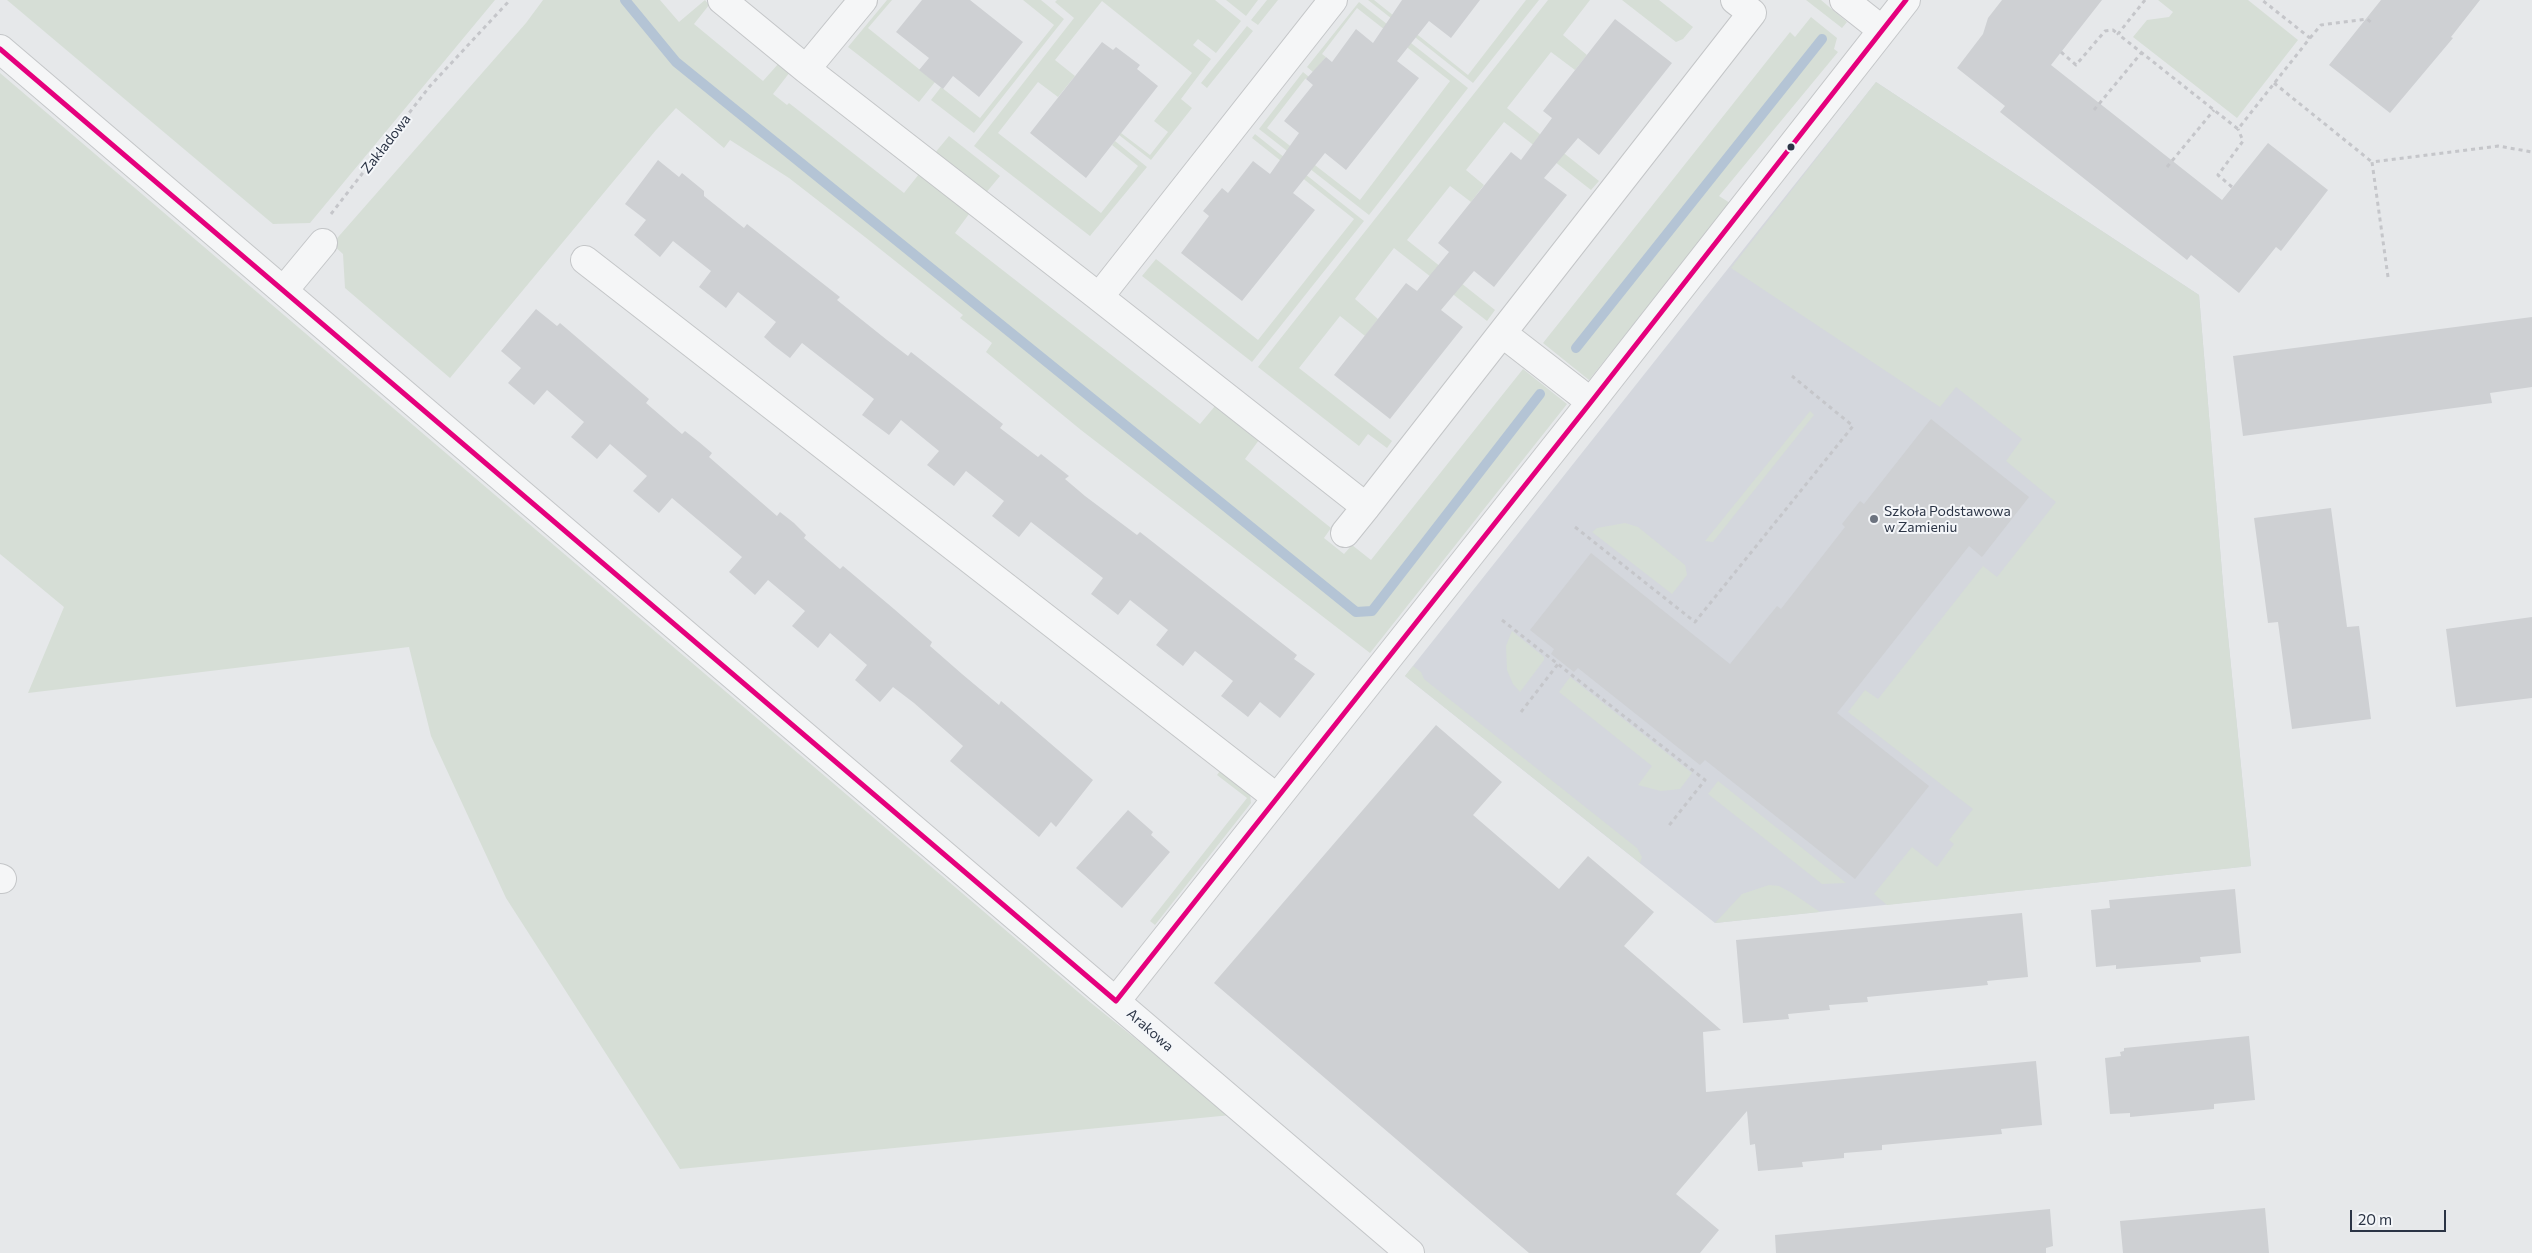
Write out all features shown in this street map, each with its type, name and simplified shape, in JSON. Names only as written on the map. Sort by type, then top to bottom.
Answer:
[{"type":"street","points":[[722,0],[806,69],[1366,507]]},
{"type":"street","points":[[806,69],[863,0]]},
{"type":"street","points":[[1099,297],[1333,0]]},
{"type":"street","points":[[1345,532],[1752,13],[1735,0]]},
{"type":"street","points":[[1844,0],[1882,30]]},
{"type":"street","points":[[1116,1001],[1591,402],[1906,0]]},
{"type":"street","name":"Arakowa","points":[[0,49],[1410,1253]]},
{"type":"street","points":[[284,290],[324,243]]},
{"type":"street","points":[[585,260],[1277,798]]},
{"type":"street","points":[[1502,333],[1591,402]]},
{"type":"path","name":"Zakładowa","points":[[324,243],[314,236],[430,86],[510,0]]},
{"type":"path","points":[[2118,34],[2145,0]]},
{"type":"path","points":[[2262,0],[2310,38]]},
{"type":"path","points":[[2238,129],[2320,26],[2367,19],[2372,23]]},
{"type":"path","points":[[2061,52],[2076,66],[2104,31],[2113,30],[2142,52],[2238,129],[2243,141],[2218,174],[2232,187]]},
{"type":"path","points":[[2094,110],[2142,52]]},
{"type":"path","points":[[2274,83],[2372,162],[2388,278]]},
{"type":"path","points":[[2167,167],[2214,110]]},
{"type":"path","points":[[2372,162],[2498,146],[2532,152]]},
{"type":"path","points":[[1575,527],[1695,622],[1853,426],[1792,376]]},
{"type":"path","points":[[1502,620],[1705,780],[1667,828]]},
{"type":"path","points":[[1521,712],[1558,664]]},
{"type":"shaded area","points":[[7,0],[495,0],[310,223],[273,224]]},
{"type":"shaded area","points":[[543,0],[660,0],[679,22],[705,0],[709,5],[694,24],[763,81],[779,63],[790,72],[773,94],[787,105],[789,103],[904,193],[919,174],[969,214],[955,233],[1200,424],[1215,406],[1259,440],[1245,459],[1331,528],[1324,538],[1344,554],[1352,545],[1371,560],[1523,369],[1567,404],[1370,653],[1081,430],[986,352],[992,343],[960,318],[963,315],[865,237],[789,178],[730,140],[724,148],[676,108],[450,378],[345,288],[343,254],[332,244],[526,23]]},
{"type":"shaded area","points":[[887,0],[892,0],[868,28],[935,82],[919,102],[848,47]]},
{"type":"shaded area","points":[[1023,0],[1041,0],[1064,19],[974,133],[931,100],[941,87],[980,118],[1054,25]]},
{"type":"shaded area","points":[[1057,0],[1215,0],[1241,21],[1216,53],[1198,39],[1193,45],[1211,59],[1181,99],[1192,108],[1151,160],[1119,135],[1121,133],[1150,155],[1168,132],[1154,121],[1192,73],[1102,1],[1055,60],[1075,76],[1058,97],[1038,82],[998,133],[1101,213],[1138,166],[1112,145],[1115,141],[1147,167],[1090,236],[974,146],[1074,18],[1055,2]]},
{"type":"shaded area","points":[[1226,0],[1258,0],[1246,16]]},
{"type":"shaded area","points":[[1267,0],[1278,0],[1258,25],[1251,20]]},
{"type":"shaded area","points":[[1368,0],[1374,0],[1468,75],[1526,0],[1539,0],[1473,83]]},
{"type":"shaded area","points":[[1548,0],[1590,0],[1563,35],[1587,55],[1575,70],[1551,52],[1507,108],[1599,181],[1591,190],[1504,122],[1466,170],[1484,185],[1471,202],[1450,186],[1407,240],[1495,310],[1487,321],[1394,248],[1355,299],[1378,319],[1365,336],[1340,316],[1299,368],[1392,441],[1387,448],[1368,434],[1359,446],[1258,367]]},
{"type":"shaded area","points":[[1622,0],[1659,0],[1693,27],[1683,39],[1676,42]]},
{"type":"shaded area","points":[[1806,0],[1821,0],[1847,22],[1842,28]]},
{"type":"shaded area","points":[[2158,0],[2248,0],[2298,40],[2237,118],[2133,37],[2147,20],[2169,17],[2173,12]]},
{"type":"shaded area","points":[[1359,2],[1468,88],[1369,215],[1259,129],[1303,72],[1309,77],[1305,79],[1267,128],[1360,200],[1450,81],[1357,8],[1322,54],[1326,57],[1316,69],[1313,72],[1307,67]]},
{"type":"shaded area","points":[[1811,17],[1837,38],[1834,49],[1838,52],[1719,196],[1730,203],[1589,380],[1543,343],[1790,32],[1795,37]]},
{"type":"shaded area","points":[[1247,26],[1253,31],[1207,88],[1201,83]]},
{"type":"shaded area","points":[[0,73],[1091,1003],[1231,1115],[680,1169],[506,898],[431,736],[409,647],[28,693],[64,607],[0,554]]},
{"type":"shaded area","name":"Szkoła Podstawowa w Zamieniu","points":[[1876,82],[2199,295],[2224,596],[2251,866],[1715,923],[1405,676]]},
{"type":"shaded area","points":[[1876,82],[2199,295],[2224,596],[2251,866],[1887,905],[1874,894],[1912,847],[1937,867],[1954,844],[1949,840],[1973,809],[1848,712],[1865,690],[1878,699],[1983,566],[1997,577],[2056,502],[2006,461],[2022,439],[1956,387],[1940,407],[1731,268]]},
{"type":"shaded area","points":[[1255,134],[1364,221],[1252,362],[1142,276],[1156,259],[1258,340],[1354,219],[1252,138]]},
{"type":"shaded area","points":[[949,136],[1000,176],[985,194],[934,154]]},
{"type":"shaded area","points":[[1810,411],[1814,415],[1713,542],[1705,541]]},
{"type":"shaded area","points":[[1625,523],[1638,527],[1685,565],[1687,575],[1672,594],[1592,532],[1597,528]]},
{"type":"shaded area","points":[[1512,631],[1544,657],[1544,660],[1520,692],[1513,684],[1507,670],[1506,646]]},
{"type":"shaded area","points":[[1413,666],[1421,672],[1424,679],[1637,848],[1642,857],[1640,863],[1405,676]]},
{"type":"shaded area","points":[[1570,677],[1692,773],[1680,789],[1661,791],[1638,785],[1652,766],[1559,692]]},
{"type":"shaded area","points":[[1224,766],[1250,793],[1251,803],[1155,925],[1150,921],[1247,798],[1217,775]]},
{"type":"shaded area","points":[[1718,781],[1846,883],[1822,884],[1708,794]]},
{"type":"shaded area","points":[[1769,885],[1779,886],[1820,912],[1715,923],[1742,894]]},
{"type":"building","points":[[922,0],[970,0],[1023,42],[979,97],[953,76],[943,89],[919,70],[929,58],[896,32]]},
{"type":"building","points":[[1402,0],[1480,0],[1451,38],[1429,21],[1397,61],[1419,78],[1346,170],[1325,153],[1293,193],[1315,210],[1242,301],[1181,253],[1209,216],[1203,211],[1222,188],[1228,193],[1253,161],[1270,174],[1299,133],[1284,121],[1313,85],[1306,79],[1326,57],[1332,62],[1356,29],[1373,43]]},
{"type":"building","points":[[2002,0],[2102,0],[2051,65],[2222,200],[2268,143],[2328,190],[2281,251],[2276,247],[2239,293],[2191,255],[2187,260],[2000,112],[2005,106],[1957,68],[1983,34],[1988,18]]},
{"type":"building","points":[[2381,0],[2480,0],[2451,37],[2453,38],[2390,113],[2329,65]]},
{"type":"building","points":[[1615,19],[1672,63],[1599,155],[1578,138],[1544,178],[1567,195],[1494,287],[1474,271],[1441,310],[1463,327],[1390,419],[1334,375],[1406,283],[1417,291],[1449,252],[1438,243],[1511,152],[1521,160],[1552,118],[1543,111]]},
{"type":"building","points":[[1102,42],[1113,50],[1116,47],[1140,65],[1137,69],[1158,86],[1086,178],[1030,133]]},
{"type":"building","points":[[658,160],[679,177],[682,173],[704,191],[704,196],[744,228],[747,224],[840,297],[837,300],[887,340],[908,356],[911,352],[1003,424],[1000,428],[1038,457],[1041,454],[1069,476],[1065,479],[1085,496],[1137,535],[1140,532],[1297,655],[1294,659],[1315,674],[1280,718],[1260,702],[1248,717],[1221,696],[1233,681],[1195,651],[1183,666],[1156,645],[1168,630],[1130,600],[1118,615],[1091,594],[1103,578],[1031,522],[1019,537],[1006,527],[992,516],[1004,501],[966,471],[954,486],[927,465],[939,451],[901,420],[889,435],[862,415],[874,399],[802,343],[790,358],[773,345],[764,337],[776,322],[738,292],[726,308],[699,287],[711,271],[673,241],[660,257],[634,235],[646,220],[625,204]]},
{"type":"building","points":[[536,309],[557,326],[560,323],[649,399],[646,403],[682,434],[685,431],[712,453],[709,457],[777,516],[780,512],[794,523],[806,535],[804,538],[840,569],[843,566],[894,609],[932,642],[930,646],[962,674],[999,705],[1001,701],[1093,780],[1056,827],[1051,822],[1039,837],[950,761],[963,746],[893,687],[880,702],[855,680],[867,665],[830,633],[818,648],[792,626],[805,611],[768,580],[755,595],[729,572],[742,557],[672,498],[659,513],[633,491],[647,476],[610,444],[597,459],[571,437],[584,422],[547,390],[534,405],[508,383],[521,368],[501,351]]},
{"type":"building","points":[[2532,317],[2532,387],[2490,393],[2492,403],[2243,436],[2233,356]]},
{"type":"building","points":[[1931,419],[2029,497],[1982,557],[1969,546],[1837,713],[1929,786],[1855,879],[1705,760],[1700,765],[1578,668],[1574,672],[1551,654],[1554,649],[1530,630],[1591,553],[1730,664],[1777,606],[1781,609],[1845,527],[1842,524],[1860,501],[1864,504]]},
{"type":"building","points":[[2331,508],[2347,627],[2359,626],[2371,719],[2292,729],[2278,622],[2268,623],[2254,518]]},
{"type":"building","points":[[2532,617],[2532,698],[2456,707],[2446,629]]},
{"type":"building","points":[[1436,725],[1502,782],[1473,815],[1559,889],[1588,856],[1654,912],[1624,946],[1721,1030],[1703,1032],[1706,1092],[2036,1061],[2042,1125],[2001,1129],[2002,1134],[1882,1145],[1882,1150],[1844,1153],[1844,1158],[1802,1162],[1803,1167],[1758,1171],[1755,1144],[1750,1145],[1747,1111],[1676,1194],[1719,1230],[1700,1253],[1529,1253],[1214,983]]},
{"type":"building","points":[[1128,810],[1153,832],[1151,835],[1170,852],[1122,908],[1076,868]]},
{"type":"building","points":[[2235,889],[2241,953],[2200,957],[2201,962],[2116,969],[2116,965],[2096,967],[2091,910],[2110,908],[2109,900]]},
{"type":"building","points":[[2022,913],[2028,977],[1987,981],[1988,985],[1867,997],[1868,1002],[1829,1005],[1830,1010],[1788,1014],[1789,1019],[1743,1023],[1736,940]]},
{"type":"building","points":[[2249,1036],[2255,1100],[2214,1104],[2214,1109],[2130,1117],[2130,1113],[2110,1114],[2105,1058],[2121,1056],[2120,1052],[2124,1051],[2124,1048]]},
{"type":"building","points":[[2265,1208],[2269,1253],[2123,1253],[2120,1221]]},
{"type":"building","points":[[2050,1209],[2053,1246],[2046,1248],[2046,1253],[1776,1253],[1775,1235]]},
{"type":"waterway","points":[[625,0],[676,62],[1356,612],[1372,611],[1540,394]]},
{"type":"waterway","points":[[1576,348],[1822,39]]},
{"type":"transit line","points":[[1116,1001],[1591,402],[1906,0]]},
{"type":"transit line","points":[[0,49],[1116,1001]]},
{"type":"place","name":"Szkoła Podstawowa w Zamieniu","points":[[1874,519]]}]
